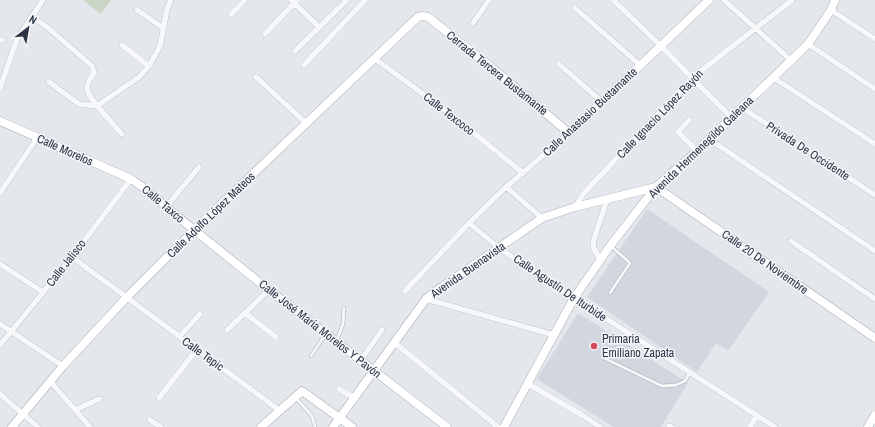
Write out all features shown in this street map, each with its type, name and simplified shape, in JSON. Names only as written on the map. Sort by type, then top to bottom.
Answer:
[{"type":"main road","name":"Calle Anastasio Bustamante","points":[[569,133],[709,0]]},
{"type":"main road","name":"Avenida Hermenegildo Galeana","points":[[504,427],[574,298],[600,259],[656,186],[697,151],[741,107],[792,61],[808,44],[831,10],[835,0]]},
{"type":"main road","name":"Calle Adolfo López Mateos","points":[[12,427],[50,381],[127,298],[194,230],[374,58],[418,17],[423,16]]},
{"type":"main road","name":"Cerrada Tercera Bustamante","points":[[423,16],[428,17],[492,67],[569,133]]},
{"type":"main road","name":"Calle Morelos","points":[[0,121],[131,179]]},
{"type":"main road","name":"Calle Taxco","points":[[131,179],[194,230]]},
{"type":"main road","name":"Avenida Buenavista","points":[[333,427],[426,299],[433,293],[542,218],[575,207],[607,200],[656,186]]},
{"type":"main road","name":"Calle 20 De Noviembre","points":[[656,186],[875,338]]},
{"type":"main road","name":"Calle José María Morelos Y Pavón","points":[[194,230],[269,290],[447,427]]},
{"type":"main road","points":[[261,427],[294,396],[302,391],[352,427]]},
{"type":"main road","points":[[868,427],[875,415]]},
{"type":"street","points":[[0,88],[2,78],[18,39],[43,0]]},
{"type":"street","points":[[49,82],[79,104],[97,106],[139,77],[149,66],[160,46],[167,9],[171,0]]},
{"type":"street","points":[[231,14],[245,0]]},
{"type":"street","points":[[295,51],[347,0]]},
{"type":"street","points":[[304,64],[365,0]]},
{"type":"street","points":[[472,23],[490,0]]},
{"type":"street","points":[[613,0],[731,117]]},
{"type":"street","points":[[724,0],[792,61]]},
{"type":"street","name":"Calle Ignacio López Rayón","points":[[575,207],[584,193],[692,78],[792,0]]},
{"type":"street","points":[[265,34],[294,1],[319,27]]},
{"type":"street","points":[[575,8],[640,65]]},
{"type":"street","points":[[137,10],[163,28]]},
{"type":"street","points":[[831,10],[875,39]]},
{"type":"street","points":[[32,17],[92,66],[94,73],[87,92],[97,106],[122,134]]},
{"type":"street","points":[[808,44],[875,89]]},
{"type":"street","points":[[122,45],[149,66]]},
{"type":"street","name":"Calle Texcoco","points":[[374,58],[453,116],[523,173]]},
{"type":"street","points":[[559,64],[602,101]]},
{"type":"street","points":[[256,77],[306,123]]},
{"type":"street","points":[[774,78],[875,144]]},
{"type":"street","name":"Privada De Occidente","points":[[741,107],[875,195]]},
{"type":"street","points":[[688,120],[678,132],[697,151]]},
{"type":"street","name":"Calle Anastasio Bustamante","points":[[405,292],[469,223],[506,187],[569,133]]},
{"type":"street","points":[[0,193],[37,138]]},
{"type":"street","points":[[709,139],[875,251]]},
{"type":"street","points":[[166,207],[200,167]]},
{"type":"street","name":"Calle Jalisco","points":[[0,345],[72,257],[131,179]]},
{"type":"street","points":[[506,187],[542,218]]},
{"type":"street","points":[[600,259],[594,249],[593,242],[607,200]]},
{"type":"street","name":"Calle Agustín De Iturbide","points":[[469,223],[499,248],[775,427]]},
{"type":"street","points":[[791,241],[875,298]]},
{"type":"street","name":"Calle Tepic","points":[[72,257],[279,410]]},
{"type":"street","points":[[0,264],[43,292]]},
{"type":"street","points":[[227,330],[269,290]]},
{"type":"street","points":[[426,299],[554,335]]},
{"type":"street","points":[[244,313],[276,337]]},
{"type":"street","points":[[180,336],[200,314]]},
{"type":"street","points":[[0,324],[64,366]]},
{"type":"street","points":[[361,360],[382,330]]},
{"type":"street","points":[[394,343],[498,427]]},
{"type":"street","points":[[159,398],[197,349]]},
{"type":"street","points":[[50,381],[90,427]]},
{"type":"street","points":[[528,384],[600,427]]},
{"type":"street","points":[[339,389],[354,398]]},
{"type":"street","points":[[0,394],[38,427]]},
{"type":"street","points":[[75,410],[99,399]]},
{"type":"street","points":[[750,427],[757,415]]},
{"type":"street","points":[[150,420],[161,427]]},
{"type":"lane","points":[[610,246],[630,264],[610,293]]},
{"type":"lane","points":[[336,342],[343,324],[344,308]]},
{"type":"lane","points":[[311,356],[326,333]]},
{"type":"lane","points":[[606,359],[662,386],[676,385],[685,382],[690,372]]},
{"type":"lane","points":[[294,396],[312,416],[315,427]]},
{"type":"shaded area","points":[[647,209],[769,292],[728,351],[716,343],[697,372],[587,297]]},
{"type":"shaded area","name":"Primaria Emiliano Zapata","points":[[578,313],[688,383],[661,427],[614,427],[537,379]]},
{"type":"green space","points":[[83,0],[111,0],[101,14]]},
{"type":"place","name":"Primaria Emiliano Zapata","points":[[594,346]]}]
